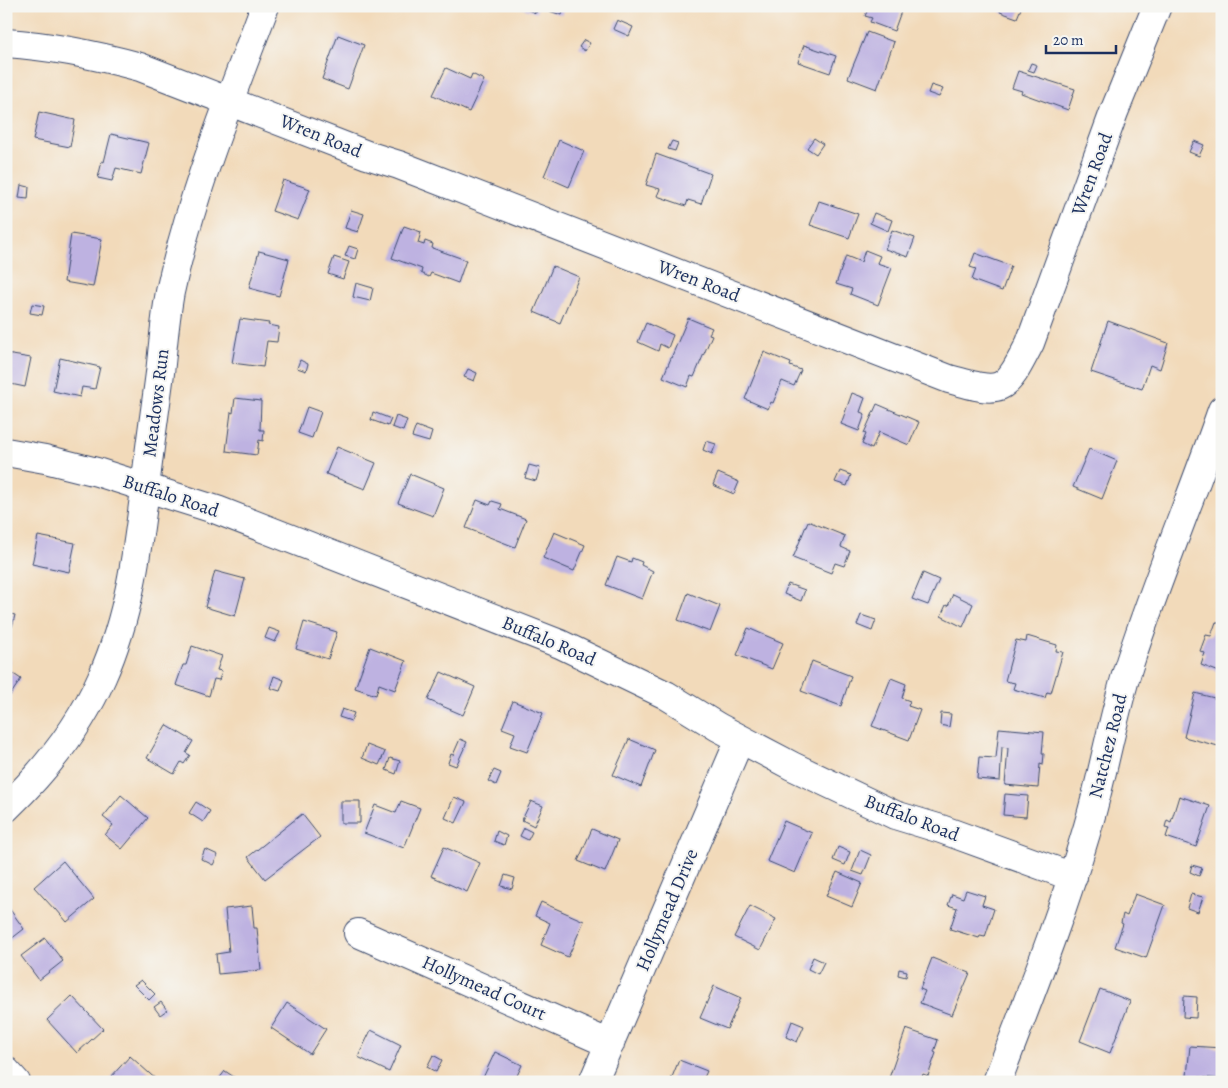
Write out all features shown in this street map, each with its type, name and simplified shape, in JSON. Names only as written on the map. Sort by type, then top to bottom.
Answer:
[{"type":"street","name":"Meadows Run","points":[[6,808],[31,784],[54,757],[84,712],[102,678],[116,642],[126,608],[140,531],[170,294],[185,230],[265,6]]},
{"type":"street","name":"Wren Road","points":[[6,43],[44,46],[106,58],[140,67],[367,155],[400,165],[949,379],[982,388],[998,388],[1006,383],[1016,371],[1030,343],[1114,112],[1157,6]]},
{"type":"street","name":"Natchez Road","points":[[997,1082],[1050,945],[1073,877],[1087,831],[1130,662],[1159,579],[1220,420]]},
{"type":"street","name":"Buffalo Road","points":[[6,452],[45,459],[97,472],[217,510],[560,644],[666,695],[718,728],[792,766],[896,815],[941,829],[1073,877]]},
{"type":"street","name":"Hollymead Drive","points":[[593,1082],[740,739]]},
{"type":"street","name":"Hollymead Court","points":[[358,932],[610,1044]]},
{"type":"street","points":[[6,1071],[16,1082]]},
{"type":"building","points":[[359,6],[377,6],[375,12]]},
{"type":"building","points":[[517,6],[538,6],[536,13]]},
{"type":"building","points":[[551,6],[565,6],[562,15],[549,11]]},
{"type":"building","points":[[875,6],[903,6],[894,31],[870,22],[872,18],[865,16],[869,7],[874,9]]},
{"type":"building","points":[[1002,6],[1022,6],[1017,18],[1000,12]]},
{"type":"building","points":[[617,20],[633,27],[629,36],[613,29]]},
{"type":"building","points":[[867,32],[894,42],[877,89],[848,78]]},
{"type":"building","points":[[338,35],[364,45],[348,89],[322,79]]},
{"type":"building","points":[[584,40],[590,43],[585,51],[579,47]]},
{"type":"building","points":[[804,45],[836,56],[830,73],[798,62]]},
{"type":"building","points":[[1031,63],[1037,65],[1034,72],[1028,70]]},
{"type":"building","points":[[446,68],[470,79],[472,74],[484,80],[469,112],[433,95]]},
{"type":"building","points":[[1018,71],[1075,89],[1068,110],[1012,88]]},
{"type":"building","points":[[931,85],[943,89],[939,97],[928,93]]},
{"type":"building","points":[[39,112],[75,120],[70,147],[33,140]]},
{"type":"building","points":[[111,134],[149,143],[141,174],[116,168],[112,181],[98,178]]},
{"type":"building","points":[[814,138],[823,144],[816,154],[807,148]]},
{"type":"building","points":[[559,140],[584,151],[569,187],[544,176]]},
{"type":"building","points":[[672,141],[678,143],[675,151],[668,149]]},
{"type":"building","points":[[1194,141],[1204,145],[1199,156],[1189,152]]},
{"type":"building","points":[[656,154],[711,174],[701,204],[688,200],[686,206],[657,196],[660,189],[646,185]]},
{"type":"building","points":[[283,180],[310,189],[298,220],[272,211]]},
{"type":"building","points":[[21,185],[29,187],[28,199],[19,198]]},
{"type":"building","points":[[819,201],[858,214],[849,238],[810,225]]},
{"type":"building","points":[[351,210],[364,214],[358,232],[345,228]]},
{"type":"building","points":[[874,213],[892,220],[888,231],[870,223]]},
{"type":"building","points":[[404,226],[421,232],[418,243],[424,245],[425,241],[433,244],[432,248],[466,260],[458,283],[431,273],[429,277],[421,273],[422,269],[392,258]]},
{"type":"building","points":[[892,230],[915,238],[908,257],[885,249]]},
{"type":"building","points":[[71,234],[102,239],[93,287],[64,282]]},
{"type":"building","points":[[349,246],[358,249],[355,259],[345,256]]},
{"type":"building","points":[[865,250],[880,256],[877,263],[892,268],[878,305],[850,294],[852,289],[836,284],[846,256],[861,262]]},
{"type":"building","points":[[259,251],[289,259],[279,296],[249,288]]},
{"type":"building","points":[[975,253],[1011,266],[1002,291],[972,280],[976,269],[970,267]]},
{"type":"building","points":[[334,257],[349,262],[343,279],[328,274]]},
{"type":"building","points":[[553,266],[579,277],[560,323],[534,312]]},
{"type":"building","points":[[356,283],[373,288],[370,301],[353,297]]},
{"type":"building","points":[[32,304],[44,306],[42,315],[30,313]]},
{"type":"building","points":[[688,318],[712,328],[709,334],[712,335],[694,377],[691,376],[687,387],[663,377]]},
{"type":"building","points":[[240,319],[269,323],[268,325],[279,327],[277,342],[267,341],[263,367],[232,363]]},
{"type":"building","points":[[1108,321],[1168,343],[1160,369],[1150,365],[1142,389],[1091,372]]},
{"type":"building","points":[[646,323],[673,335],[668,348],[660,344],[658,351],[638,342]]},
{"type":"building","points":[[764,352],[791,363],[790,366],[801,370],[794,386],[782,381],[773,403],[771,402],[768,409],[745,399]]},
{"type":"building","points":[[6,354],[31,358],[25,387],[6,383]]},
{"type":"building","points":[[60,358],[100,367],[95,389],[82,387],[80,397],[53,391]]},
{"type":"building","points":[[300,360],[308,364],[306,371],[297,368]]},
{"type":"building","points":[[468,369],[477,373],[474,381],[464,377]]},
{"type":"building","points":[[852,393],[865,398],[860,412],[865,414],[859,431],[841,424]]},
{"type":"building","points":[[235,398],[261,401],[260,430],[264,430],[263,441],[259,440],[257,455],[226,451],[231,412],[233,413]]},
{"type":"building","points":[[877,404],[919,422],[909,445],[879,432],[872,449],[862,444],[866,434],[864,433]]},
{"type":"building","points":[[307,407],[321,412],[312,438],[298,433]]},
{"type":"building","points":[[373,412],[391,419],[388,426],[371,420]]},
{"type":"building","points":[[396,416],[407,420],[403,431],[392,427]]},
{"type":"building","points":[[416,426],[432,432],[429,442],[412,437]]},
{"type":"building","points":[[706,441],[716,444],[712,454],[703,450]]},
{"type":"building","points":[[337,447],[376,463],[365,489],[326,474]]},
{"type":"building","points":[[1089,449],[1117,461],[1102,499],[1073,487]]},
{"type":"building","points":[[529,465],[540,468],[536,481],[525,478]]},
{"type":"building","points":[[840,471],[851,475],[847,486],[835,482]]},
{"type":"building","points":[[718,473],[739,482],[734,494],[713,485]]},
{"type":"building","points":[[410,474],[444,488],[433,516],[398,503]]},
{"type":"building","points":[[477,500],[490,505],[492,501],[502,504],[500,509],[526,519],[515,547],[466,528]]},
{"type":"building","points":[[808,521],[845,536],[841,547],[850,551],[844,566],[835,563],[831,573],[793,558]]},
{"type":"building","points":[[554,532],[585,545],[574,571],[543,558]]},
{"type":"building","points":[[38,536],[75,543],[69,572],[32,564]]},
{"type":"building","points":[[617,557],[631,562],[632,558],[642,562],[641,565],[653,571],[642,599],[606,585]]},
{"type":"building","points":[[215,571],[245,579],[235,616],[205,607]]},
{"type":"building","points":[[923,573],[939,580],[928,605],[912,599]]},
{"type":"building","points":[[788,584],[805,590],[801,601],[784,594]]},
{"type":"building","points":[[688,593],[720,606],[710,632],[678,620]]},
{"type":"building","points":[[953,594],[973,604],[963,627],[941,616]]},
{"type":"building","points":[[6,613],[15,615],[12,627],[6,625]]},
{"type":"building","points":[[861,615],[876,620],[872,631],[857,625]]},
{"type":"building","points":[[304,622],[337,632],[328,659],[296,649]]},
{"type":"building","points":[[1216,622],[1222,624],[1222,673],[1201,665],[1205,653],[1200,651],[1206,635],[1211,636]]},
{"type":"building","points":[[269,628],[280,632],[275,642],[265,638]]},
{"type":"building","points":[[748,628],[783,643],[772,669],[737,655]]},
{"type":"building","points":[[1027,636],[1057,645],[1056,651],[1063,652],[1051,693],[1047,692],[1045,698],[1013,689],[1015,683],[1005,681],[1016,640],[1026,642]]},
{"type":"building","points":[[192,646],[222,656],[217,670],[222,671],[219,680],[214,679],[209,696],[176,685],[183,665],[186,665]]},
{"type":"building","points":[[370,647],[406,661],[395,690],[379,684],[376,695],[355,688]]},
{"type":"building","points":[[6,658],[11,661],[6,669]]},
{"type":"building","points":[[812,661],[851,676],[841,706],[801,691]]},
{"type":"building","points":[[6,669],[21,679],[7,700],[6,699]]},
{"type":"building","points":[[441,672],[475,687],[463,715],[428,700]]},
{"type":"building","points":[[274,676],[284,680],[280,691],[270,688]]},
{"type":"building","points":[[891,678],[906,684],[902,698],[910,701],[908,706],[920,710],[909,740],[872,726]]},
{"type":"building","points":[[1195,693],[1222,700],[1219,717],[1222,718],[1222,747],[1184,737]]},
{"type":"building","points":[[513,701],[543,713],[527,752],[510,746],[515,733],[502,728]]},
{"type":"building","points":[[342,709],[354,713],[351,721],[339,717]]},
{"type":"building","points":[[941,713],[951,714],[949,727],[940,725]]},
{"type":"building","points":[[166,725],[193,741],[186,753],[190,755],[184,764],[181,762],[174,774],[147,758]]},
{"type":"building","points":[[999,728],[1044,732],[1043,765],[1040,764],[1038,788],[1005,785],[1008,748],[1002,747],[1000,781],[977,779],[979,757],[996,758]]},
{"type":"building","points":[[460,739],[467,742],[456,766],[448,763]]},
{"type":"building","points":[[629,739],[655,750],[641,787],[613,775]]},
{"type":"building","points":[[367,745],[385,752],[379,765],[362,758]]},
{"type":"building","points":[[390,758],[400,761],[396,774],[386,770]]},
{"type":"building","points":[[494,770],[501,773],[496,785],[488,781]]},
{"type":"building","points":[[1005,794],[1028,796],[1026,817],[1003,815]]},
{"type":"building","points":[[121,795],[148,818],[122,849],[105,835],[113,825],[103,817]]},
{"type":"building","points":[[1179,796],[1210,806],[1196,847],[1166,837],[1169,828],[1165,827],[1167,820],[1171,822]]},
{"type":"building","points":[[454,797],[466,802],[456,823],[445,818]]},
{"type":"building","points":[[341,801],[360,801],[360,823],[341,823]]},
{"type":"building","points":[[401,801],[420,808],[404,848],[364,833],[375,805],[396,813]]},
{"type":"building","points":[[531,801],[543,806],[534,826],[522,820]]},
{"type":"building","points":[[196,802],[210,811],[203,822],[189,813]]},
{"type":"building","points":[[302,814],[320,837],[265,879],[248,857]]},
{"type":"building","points":[[784,821],[812,833],[795,873],[767,861]]},
{"type":"building","points":[[524,828],[532,832],[528,840],[520,836]]},
{"type":"building","points":[[592,829],[618,840],[605,872],[578,861]]},
{"type":"building","points":[[497,831],[507,836],[504,845],[494,841]]},
{"type":"building","points":[[444,847],[480,863],[467,892],[431,876]]},
{"type":"building","points":[[838,847],[850,852],[845,865],[833,860]]},
{"type":"building","points":[[205,849],[218,855],[213,865],[201,859]]},
{"type":"building","points":[[860,850],[871,855],[863,875],[852,871]]},
{"type":"building","points":[[63,861],[94,899],[67,922],[34,887]]},
{"type":"building","points":[[1192,865],[1202,868],[1199,876],[1190,872]]},
{"type":"building","points":[[837,872],[862,883],[852,907],[826,896]]},
{"type":"building","points":[[505,875],[515,878],[512,889],[501,886]]},
{"type":"building","points":[[966,890],[985,896],[982,905],[994,909],[985,937],[980,936],[979,938],[950,929],[957,908],[948,905],[952,894],[963,898]]},
{"type":"building","points":[[1135,894],[1165,905],[1146,958],[1115,947],[1123,924],[1121,923],[1123,914],[1127,916]]},
{"type":"building","points":[[1191,894],[1203,897],[1198,912],[1187,908]]},
{"type":"building","points":[[541,902],[584,921],[568,957],[541,945],[550,923],[535,916]]},
{"type":"building","points":[[6,904],[24,929],[6,943]]},
{"type":"building","points":[[252,906],[254,928],[257,928],[261,970],[218,974],[216,954],[229,952],[225,909]]},
{"type":"building","points":[[750,906],[776,919],[760,950],[734,937]]},
{"type":"building","points":[[45,938],[63,961],[39,980],[21,956]]},
{"type":"building","points":[[813,957],[824,962],[818,974],[808,969]]},
{"type":"building","points":[[932,958],[970,973],[952,1015],[920,1003],[925,991],[920,989]]},
{"type":"building","points":[[899,969],[907,971],[906,977],[898,975]]},
{"type":"building","points":[[141,980],[155,994],[149,1000],[134,985]]},
{"type":"building","points":[[714,986],[741,998],[727,1029],[700,1018]]},
{"type":"building","points":[[1100,989],[1130,1001],[1110,1053],[1080,1041]]},
{"type":"building","points":[[72,996],[103,1029],[77,1053],[47,1020]]},
{"type":"building","points":[[1184,996],[1197,997],[1196,1018],[1183,1017]]},
{"type":"building","points":[[161,1002],[167,1010],[160,1015],[154,1007]]},
{"type":"building","points":[[287,1003],[326,1029],[310,1054],[271,1028]]},
{"type":"building","points":[[792,1021],[804,1026],[797,1042],[786,1037]]},
{"type":"building","points":[[906,1029],[938,1040],[934,1052],[936,1053],[928,1076],[923,1074],[920,1082],[901,1082],[889,1078]]},
{"type":"building","points":[[371,1030],[401,1045],[389,1072],[358,1057]]},
{"type":"building","points":[[1190,1046],[1222,1048],[1222,1079],[1187,1076]]},
{"type":"building","points":[[495,1052],[522,1065],[514,1082],[481,1082]]},
{"type":"building","points":[[433,1055],[442,1060],[436,1072],[427,1067]]},
{"type":"building","points":[[130,1056],[159,1082],[114,1082],[110,1078]]},
{"type":"building","points":[[679,1060],[707,1071],[702,1082],[670,1082]]},
{"type":"building","points":[[225,1071],[237,1079],[235,1082],[223,1082],[219,1079]]}]
